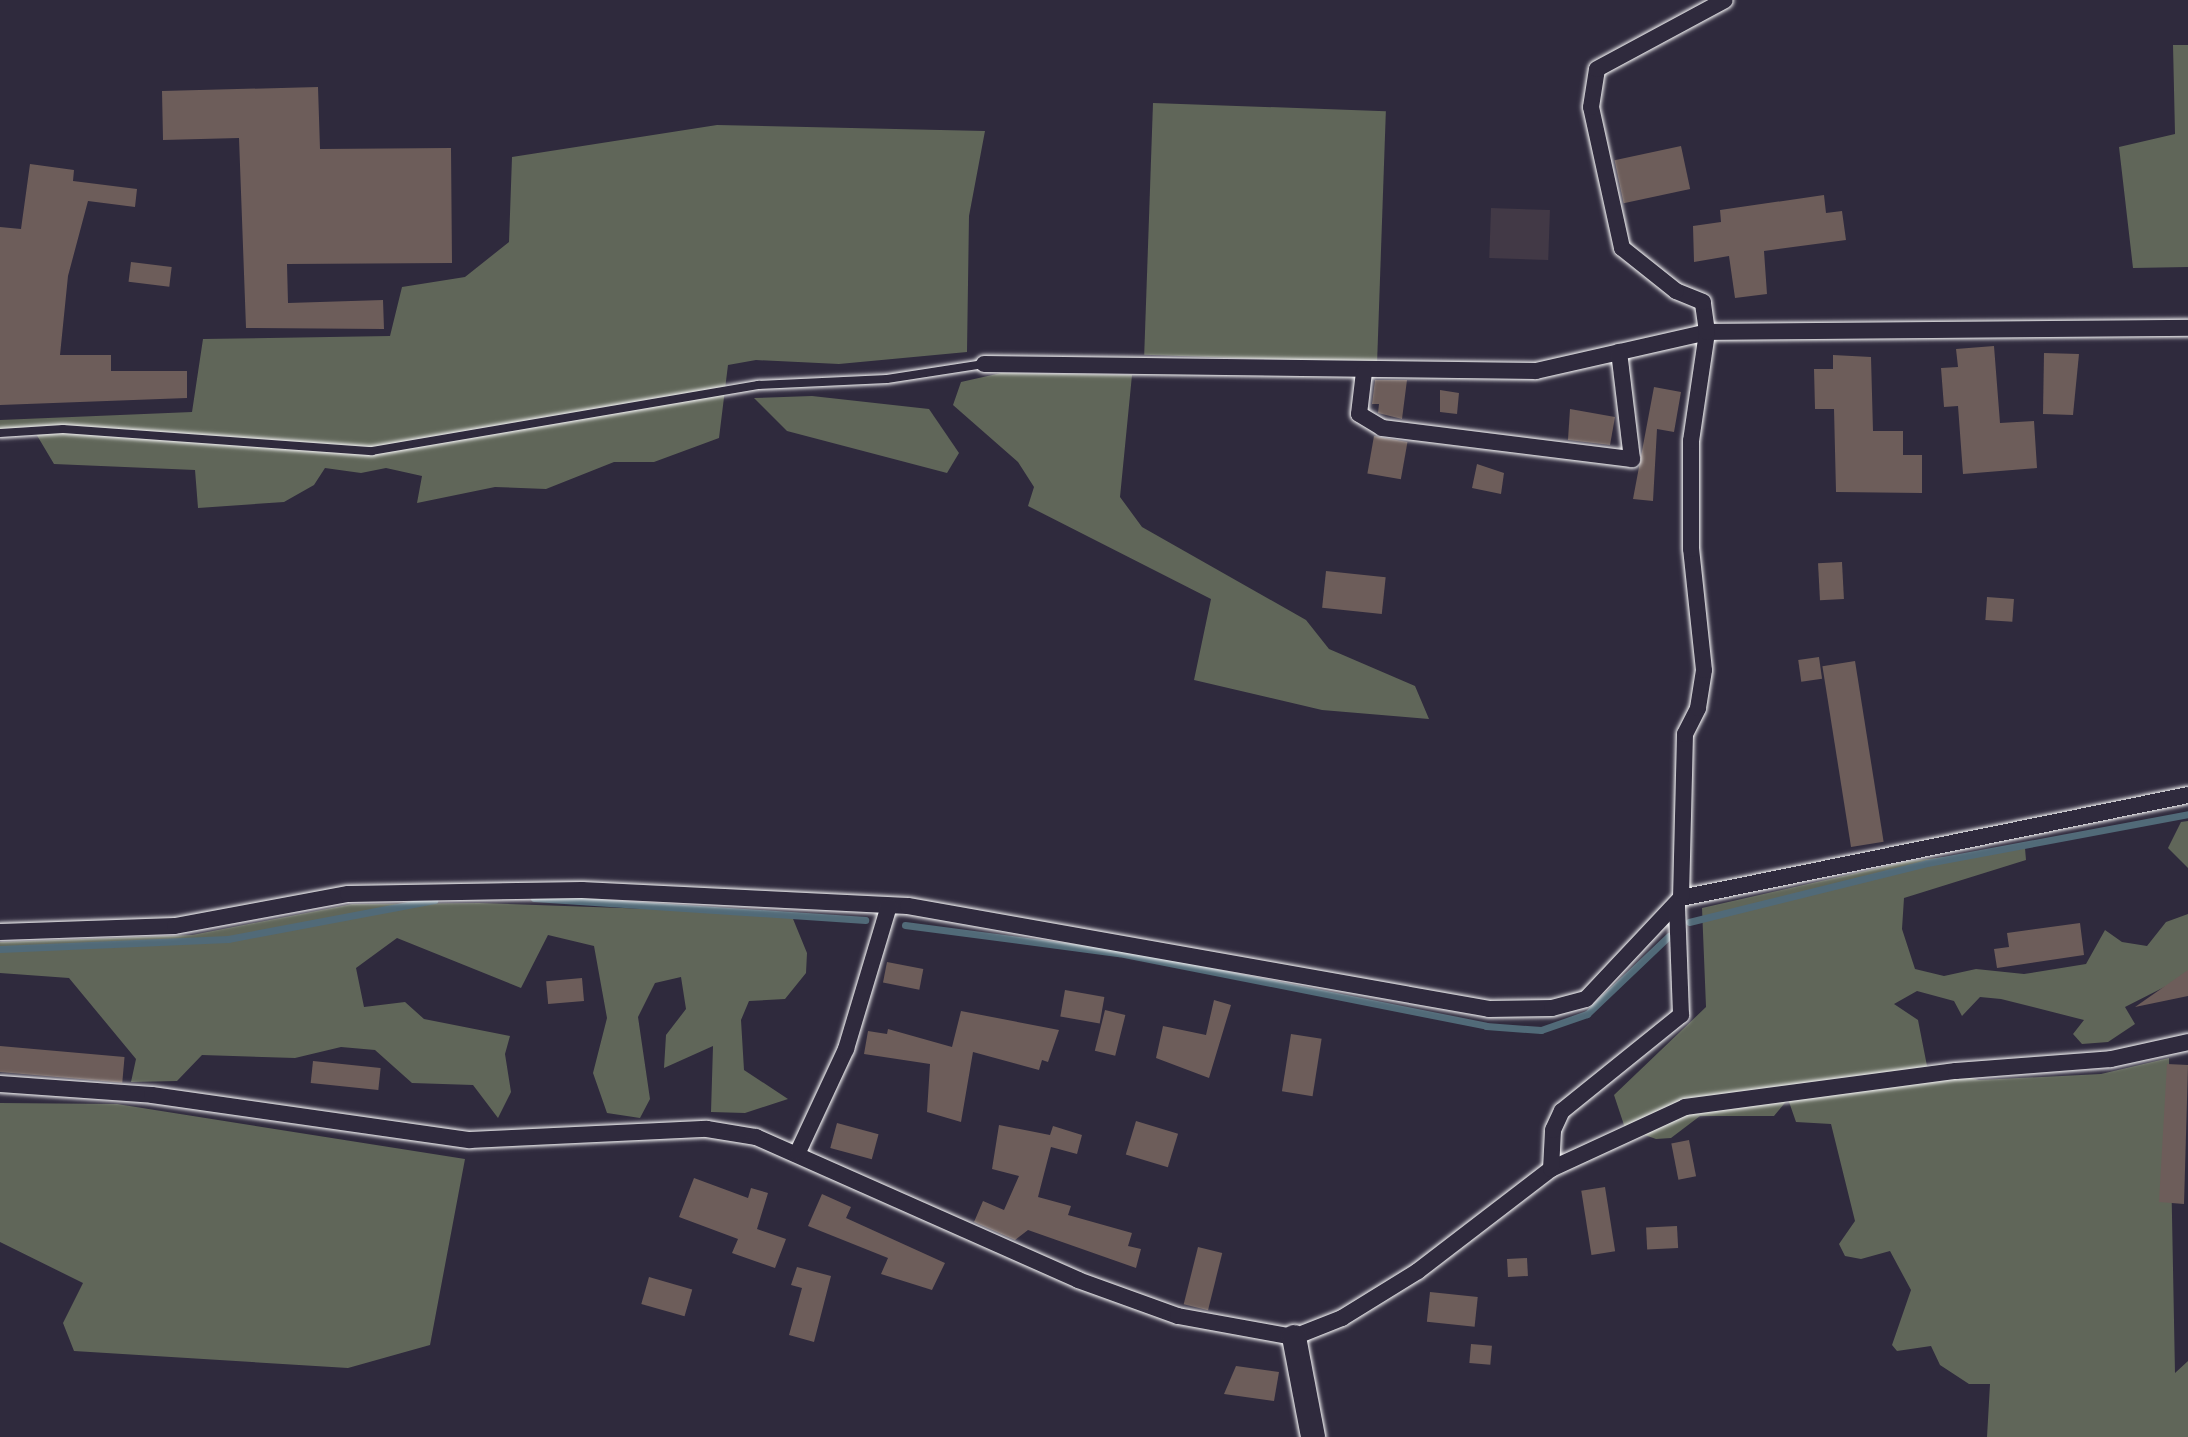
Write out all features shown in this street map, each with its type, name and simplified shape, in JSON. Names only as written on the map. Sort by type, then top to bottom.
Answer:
[{"type":"street","points":[[1551,1169],[1553,1130],[1562,1111],[1681,1015],[1679,902],[1685,734],[1698,708],[1704,670],[1691,549],[1691,457],[1707,332],[1703,302],[1676,291],[1622,248],[1591,107],[1597,69],[1725,0]]},
{"type":"street","points":[[984,364],[1364,372],[1536,371],[1707,332],[2188,328]]},
{"type":"street","points":[[1364,372],[1359,414],[1382,428],[1632,459],[1619,352]]},
{"type":"street","points":[[0,932],[175,926],[348,894],[582,890],[889,906],[1489,1009],[1552,1008],[1586,999],[1679,902],[2188,795]]},
{"type":"street","points":[[798,1152],[846,1049],[889,906]]},
{"type":"street","points":[[0,1084],[152,1095],[470,1140],[707,1129],[798,1152],[1078,1280],[1178,1316],[1294,1337],[1342,1318],[1418,1271],[1551,1169],[1685,1107],[1956,1071],[2111,1059],[2188,1042]]},
{"type":"street","points":[[1294,1337],[1313,1437]]},
{"type":"lane","points":[[0,433],[63,429],[372,451],[758,385],[887,379],[984,364]]},
{"type":"shaded area","points":[[1491,208],[1550,210],[1548,260],[1489,258]]},
{"type":"green space","points":[[2173,45],[2188,45],[2188,267],[2133,268],[2119,147],[2175,134]]},
{"type":"green space","points":[[1153,103],[1386,111],[1377,363],[1144,355]]},
{"type":"green space","points":[[717,125],[985,131],[969,216],[967,352],[839,364],[756,360],[728,365],[719,438],[654,462],[614,462],[546,489],[495,487],[417,503],[422,476],[386,468],[361,473],[325,468],[314,485],[284,502],[198,508],[195,470],[54,464],[32,427],[0,435],[0,420],[192,412],[203,339],[390,336],[402,287],[465,277],[509,242],[512,157]]},
{"type":"green space","points":[[1001,373],[1132,375],[1120,497],[1142,527],[1306,620],[1329,649],[1415,686],[1429,719],[1322,710],[1194,680],[1211,599],[1028,506],[1034,487],[1018,462],[953,405],[961,382]]},
{"type":"green space","points":[[812,396],[929,409],[959,453],[947,473],[787,431],[754,398]]},
{"type":"green space","points":[[2188,821],[2188,868],[2168,848],[2181,822]]},
{"type":"green space","points":[[2025,848],[2026,860],[1904,898],[1902,929],[1915,969],[1944,976],[1976,969],[2024,974],[2086,964],[2105,930],[2122,942],[2147,946],[2166,922],[2188,914],[2188,975],[2125,1007],[2135,1024],[2108,1042],[2082,1044],[2073,1034],[2084,1020],[2001,999],[1980,997],[1962,1016],[1954,1001],[1917,991],[1894,1004],[1918,1020],[1927,1066],[1979,1080],[2101,1074],[2169,1058],[2175,1373],[2188,1361],[2188,1437],[1987,1437],[1990,1384],[1969,1384],[1940,1365],[1931,1346],[1897,1351],[1892,1345],[1911,1290],[1890,1251],[1861,1259],[1845,1256],[1839,1244],[1855,1221],[1831,1124],[1796,1122],[1788,1099],[1774,1116],[1700,1116],[1671,1138],[1656,1139],[1625,1128],[1614,1095],[1706,1007],[1702,908],[1909,861]]},
{"type":"green space","points":[[479,903],[791,914],[807,953],[806,973],[785,999],[749,1001],[741,1020],[744,1070],[788,1099],[745,1113],[711,1112],[713,1046],[664,1068],[666,1035],[686,1009],[681,977],[655,983],[638,1017],[650,1099],[640,1118],[607,1113],[593,1073],[607,1018],[594,946],[548,935],[521,988],[397,938],[356,968],[364,1007],[405,1002],[424,1019],[510,1036],[505,1054],[511,1092],[498,1118],[473,1085],[412,1083],[375,1050],[341,1047],[295,1058],[202,1055],[177,1081],[131,1082],[136,1059],[69,978],[0,973],[0,942],[192,935],[352,904]]},
{"type":"green space","points":[[0,1103],[117,1104],[465,1159],[430,1345],[348,1368],[74,1351],[63,1323],[83,1283],[0,1242]]},
{"type":"building","points":[[318,87],[320,149],[451,148],[452,263],[287,264],[288,303],[383,300],[384,329],[246,328],[239,138],[163,140],[162,91]]},
{"type":"building","points":[[1681,146],[1690,189],[1624,203],[1614,160]]},
{"type":"building","points":[[30,164],[74,170],[73,181],[137,189],[135,207],[88,201],[68,276],[60,355],[111,355],[111,371],[187,371],[187,398],[0,405],[0,227],[21,229]]},
{"type":"building","points":[[1824,195],[1826,213],[1842,211],[1846,240],[1764,251],[1767,294],[1735,298],[1729,256],[1694,262],[1693,226],[1721,222],[1720,210]]},
{"type":"building","points":[[131,262],[172,267],[169,287],[129,282]]},
{"type":"building","points":[[1994,346],[2000,423],[2034,421],[2037,468],[1963,474],[1958,406],[1944,407],[1941,368],[1958,367],[1956,349]]},
{"type":"building","points":[[2044,353],[2079,354],[2073,415],[2043,414]]},
{"type":"building","points":[[1833,355],[1871,357],[1873,431],[1903,431],[1903,455],[1922,455],[1922,493],[1836,492],[1834,409],[1815,409],[1814,369],[1833,369]]},
{"type":"building","points":[[1375,380],[1407,380],[1402,419],[1378,413],[1379,404],[1372,404]]},
{"type":"building","points":[[1654,387],[1681,392],[1674,432],[1657,429],[1653,501],[1633,499]]},
{"type":"building","points":[[1440,390],[1459,393],[1457,414],[1440,412]]},
{"type":"building","points":[[1570,409],[1615,417],[1610,445],[1568,440]]},
{"type":"building","points":[[1374,436],[1407,442],[1401,479],[1367,473]]},
{"type":"building","points":[[1477,464],[1504,473],[1501,494],[1472,488]]},
{"type":"building","points":[[1842,562],[1844,599],[1820,600],[1818,563]]},
{"type":"building","points":[[1326,571],[1386,577],[1382,614],[1322,608]]},
{"type":"building","points":[[1987,597],[2014,599],[2012,622],[1985,620]]},
{"type":"building","points":[[1819,657],[1822,679],[1801,682],[1798,660]]},
{"type":"building","points":[[1855,661],[1884,842],[1851,847],[1822,666]]},
{"type":"building","points":[[2080,923],[2084,955],[1997,968],[1994,949],[2009,947],[2007,933]]},
{"type":"building","points":[[887,962],[923,969],[919,990],[883,983]]},
{"type":"building","points":[[2188,970],[2188,996],[2135,1007]]},
{"type":"building","points":[[582,978],[584,1001],[548,1004],[546,981]]},
{"type":"building","points":[[1065,990],[1104,997],[1100,1024],[1060,1017]]},
{"type":"building","points":[[1214,1000],[1231,1005],[1209,1078],[1156,1058],[1163,1026],[1206,1035]]},
{"type":"building","points":[[1105,1010],[1125,1015],[1115,1056],[1095,1051]]},
{"type":"building","points":[[961,1011],[1059,1030],[1048,1062],[1042,1060],[1039,1070],[973,1052],[961,1122],[927,1112],[930,1064],[864,1054],[868,1031],[887,1034],[888,1029],[952,1047]]},
{"type":"building","points":[[1291,1034],[1322,1039],[1313,1096],[1282,1091]]},
{"type":"building","points":[[0,1046],[125,1057],[122,1083],[0,1072]]},
{"type":"building","points":[[313,1061],[381,1068],[378,1090],[311,1083]]},
{"type":"building","points":[[2167,1064],[2188,1065],[2184,1204],[2159,1202]]},
{"type":"building","points":[[1136,1121],[1178,1134],[1168,1167],[1126,1154]]},
{"type":"building","points":[[837,1123],[879,1134],[872,1159],[830,1148]]},
{"type":"building","points":[[999,1125],[1050,1135],[1053,1126],[1082,1135],[1077,1154],[1051,1147],[1038,1197],[1071,1206],[1068,1215],[1132,1233],[1128,1246],[1141,1249],[1136,1268],[1028,1230],[1015,1240],[974,1222],[983,1201],[1004,1210],[1019,1176],[992,1169]]},
{"type":"building","points":[[1689,1140],[1696,1176],[1678,1180],[1671,1143]]},
{"type":"building","points":[[694,1178],[748,1198],[751,1188],[768,1193],[757,1229],[786,1239],[775,1268],[732,1253],[738,1239],[679,1217]]},
{"type":"building","points":[[1605,1187],[1615,1251],[1591,1255],[1581,1191]]},
{"type":"building","points":[[822,1194],[851,1207],[846,1218],[945,1263],[932,1290],[881,1274],[888,1258],[808,1226]]},
{"type":"building","points":[[1677,1226],[1678,1248],[1647,1250],[1646,1228]]},
{"type":"building","points":[[1198,1247],[1222,1253],[1208,1310],[1184,1304]]},
{"type":"building","points":[[1527,1258],[1528,1276],[1508,1277],[1507,1259]]},
{"type":"building","points":[[797,1267],[831,1276],[814,1342],[789,1335],[802,1288],[791,1285]]},
{"type":"building","points":[[649,1277],[692,1289],[685,1316],[641,1304]]},
{"type":"building","points":[[1430,1292],[1478,1297],[1475,1327],[1427,1322]]},
{"type":"building","points":[[1471,1344],[1492,1346],[1490,1365],[1469,1363]]},
{"type":"building","points":[[1236,1366],[1279,1372],[1274,1401],[1224,1394]]},
{"type":"waterway","points":[[1689,922],[1927,863],[2188,814]]},
{"type":"waterway","points":[[534,898],[865,920]]},
{"type":"waterway","points":[[0,949],[228,939],[434,900]]},
{"type":"waterway","points":[[905,925],[1119,953],[1486,1026],[1541,1030],[1587,1014],[1669,936]]}]
